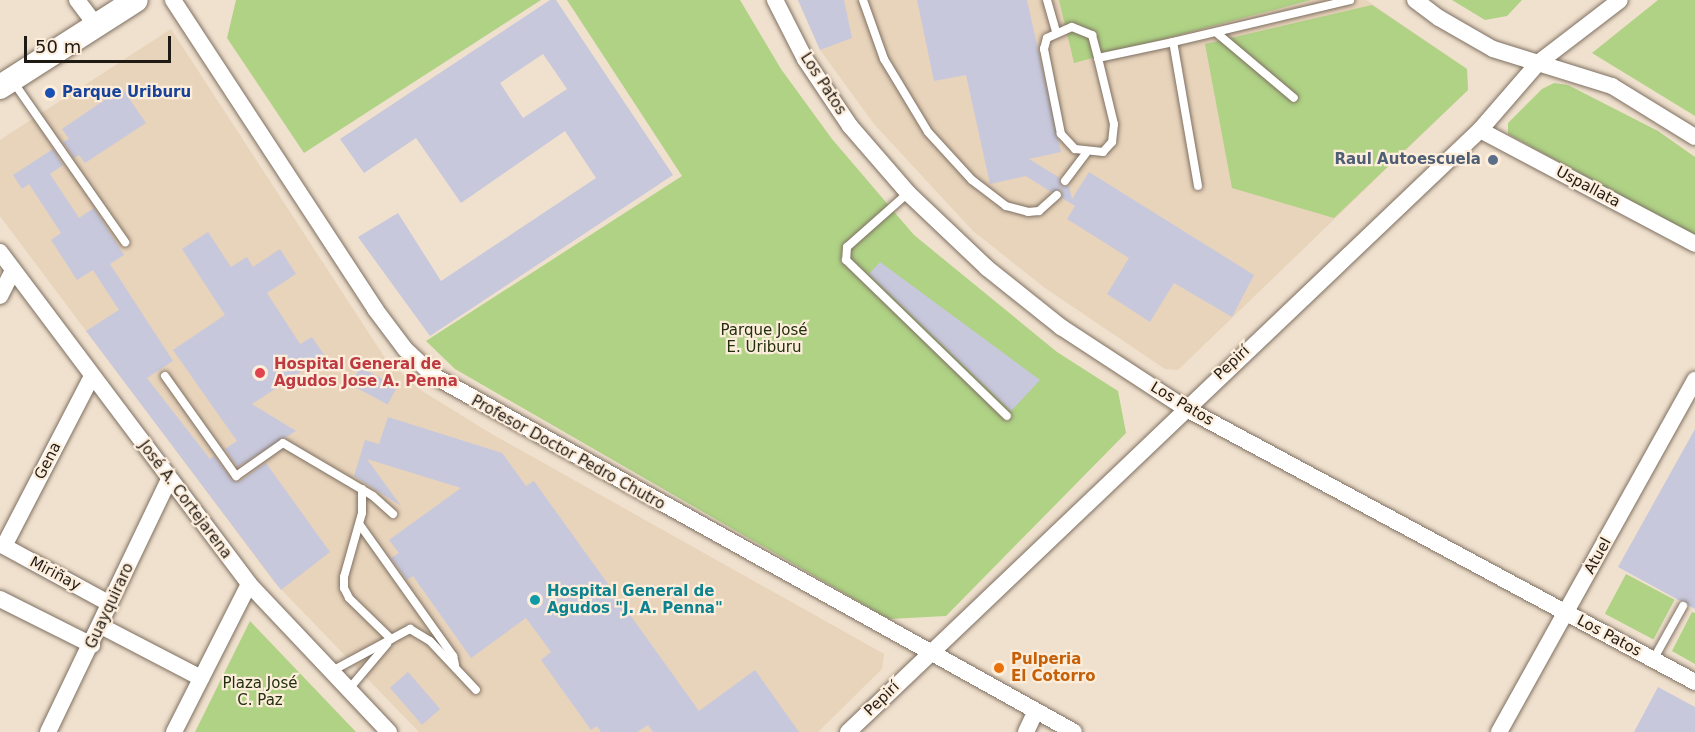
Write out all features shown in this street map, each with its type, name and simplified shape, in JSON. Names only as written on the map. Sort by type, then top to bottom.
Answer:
[{"type":"main road","points":[[6,83],[136,0]]},
{"type":"street","points":[[78,0],[96,25]]},
{"type":"street","name":"Profesor Doctor Pedro Chutro","points":[[173,0],[375,309],[405,349],[434,376],[1074,732]]},
{"type":"street","name":"Los Patos","points":[[775,0],[805,59],[850,126],[908,193],[987,268],[1061,327],[1185,408],[1695,682]]},
{"type":"street","points":[[1415,0],[1439,18],[1493,48],[1612,86],[1695,136]]},
{"type":"street","name":"Pepirí","points":[[848,732],[1185,408],[1480,130],[1538,63],[1620,0]]},
{"type":"street","name":"Uspallata","points":[[1480,130],[1695,244]]},
{"type":"street","name":"José A. Cortejarena","points":[[0,252],[249,584],[389,732]]},
{"type":"street","points":[[0,296],[13,270]]},
{"type":"street","name":"Gena","points":[[2,545],[92,376]]},
{"type":"street","name":"Atuel","points":[[1499,732],[1695,380]]},
{"type":"street","name":"Guayquiraro","points":[[48,732],[92,645],[169,479]]},
{"type":"street","name":"Miriñay","points":[[2,545],[110,604]]},
{"type":"street","points":[[174,732],[249,584]]},
{"type":"street","points":[[0,599],[92,645]]},
{"type":"street","points":[[101,626],[201,678]]},
{"type":"street","points":[[1026,732],[1036,711]]},
{"type":"lane","points":[[863,0],[884,59],[900,86],[928,132],[972,180],[1006,206],[1028,212],[1039,211],[1057,195]]},
{"type":"lane","points":[[1047,0],[1056,31]]},
{"type":"lane","points":[[1098,58],[1218,33],[1350,0]]},
{"type":"lane","points":[[1071,27],[1092,35],[1098,58],[1114,124],[1112,142],[1103,152],[1086,153],[1065,142],[1061,134],[1044,48],[1047,38],[1056,31],[1071,27]]},
{"type":"lane","points":[[1218,33],[1294,98]]},
{"type":"lane","points":[[1173,42],[1198,186]]},
{"type":"lane","points":[[6,83],[125,242]]},
{"type":"lane","points":[[1065,181],[1086,153]]},
{"type":"lane","points":[[908,193],[848,247],[846,260],[1007,416]]},
{"type":"lane","points":[[165,376],[236,476],[283,443],[362,489],[393,514]]},
{"type":"lane","points":[[362,489],[360,525],[344,577],[344,588],[391,639]]},
{"type":"lane","points":[[360,525],[453,656],[456,668]]},
{"type":"lane","points":[[1653,660],[1683,606]]},
{"type":"lane","points":[[332,671],[410,630],[420,633],[476,690]]},
{"type":"lane","points":[[349,689],[391,639]]},
{"type":"shaded area","points":[[798,0],[1366,0],[1467,69],[1468,90],[1178,370],[1165,369],[1045,288],[973,231],[874,124],[820,50]]},
{"type":"shaded area","name":"Hospital General de Agudos Jose A. Penna","points":[[171,29],[385,358],[419,389],[490,433],[884,654],[882,669],[818,732],[419,732],[275,583],[0,216],[0,140]]},
{"type":"green space","points":[[236,0],[541,0],[304,153],[227,38]]},
{"type":"green space","name":"Parque José E. Uriburu","points":[[567,0],[740,0],[781,69],[832,139],[914,235],[1057,352],[1118,391],[1126,433],[946,616],[889,619],[455,369],[426,341],[682,176]]},
{"type":"green space","points":[[1059,0],[1311,0],[1074,63]]},
{"type":"green space","points":[[1452,0],[1522,0],[1507,16],[1485,20]]},
{"type":"green space","points":[[1658,0],[1695,0],[1695,116],[1592,53]]},
{"type":"green space","points":[[1372,5],[1467,69],[1468,90],[1334,218],[1232,188],[1205,44]]},
{"type":"green space","points":[[1554,83],[1568,85],[1658,131],[1695,157],[1695,236],[1508,134],[1508,123],[1542,89]]},
{"type":"green space","points":[[1626,574],[1675,600],[1653,640],[1605,614]]},
{"type":"green space","points":[[1692,612],[1695,613],[1695,664],[1672,651]]},
{"type":"green space","name":"Plaza José C. Paz","points":[[250,621],[356,732],[195,732]]},
{"type":"building","points":[[550,0],[556,0],[673,175],[430,336],[358,237],[398,213],[441,281],[596,178],[565,131],[461,203],[416,138],[364,173],[340,139]],"holes":[[[543,54],[567,89],[523,118],[500,83]]]},
{"type":"building","points":[[798,0],[844,0],[852,38],[820,50]]},
{"type":"building","points":[[917,0],[1027,0],[1061,152],[1029,159],[1060,178],[1062,186],[1069,186],[1072,199],[1089,172],[1254,275],[1232,317],[1174,283],[1150,322],[1107,294],[1129,258],[1067,219],[1075,206],[1062,198],[1061,190],[1051,192],[1026,176],[990,184],[966,75],[934,81]]},
{"type":"building","points":[[122,88],[146,123],[85,163],[79,155],[74,158],[63,142],[69,139],[62,129]]},
{"type":"building","points":[[53,149],[63,165],[50,174],[79,218],[94,208],[124,255],[110,264],[173,361],[147,378],[210,459],[214,456],[233,481],[240,481],[266,463],[330,552],[281,590],[86,331],[119,310],[93,270],[77,280],[51,240],[61,233],[29,184],[22,189],[13,175]]},
{"type":"building","points":[[208,232],[231,267],[247,257],[253,267],[280,249],[296,274],[267,293],[300,344],[312,337],[325,356],[252,404],[296,431],[238,467],[225,449],[237,441],[173,350],[225,315],[182,249]]},
{"type":"building","points":[[880,262],[1040,380],[1011,411],[869,274]]},
{"type":"building","points":[[360,367],[397,387],[388,404],[351,385]]},
{"type":"building","name":"Hospital General de Agudos \"J. A. Penna\"","points":[[388,417],[502,453],[526,486],[534,481],[699,711],[755,670],[799,732],[653,732],[648,725],[637,732],[601,732],[597,726],[591,730],[541,660],[551,652],[526,618],[471,658],[413,576],[407,580],[391,558],[399,553],[389,540],[461,488],[367,459],[401,506],[354,476],[365,440],[379,444]]},
{"type":"building","points":[[1695,429],[1695,609],[1618,567]]},
{"type":"building","points":[[408,672],[440,709],[422,725],[390,688]]},
{"type":"building","points":[[1658,687],[1695,707],[1695,732],[1634,732]]},
{"type":"place","name":"Parque Uriburu","points":[[50,93]]},
{"type":"place","name":"Raul Autoescuela","points":[[1493,160]]},
{"type":"place","name":"Hospital General de Agudos Jose A. Penna","points":[[260,373]]},
{"type":"place","name":"Hospital General de Agudos \"J. A. Penna\"","points":[[535,600]]},
{"type":"place","name":"Pulperia El Cotorro","points":[[999,668]]}]
